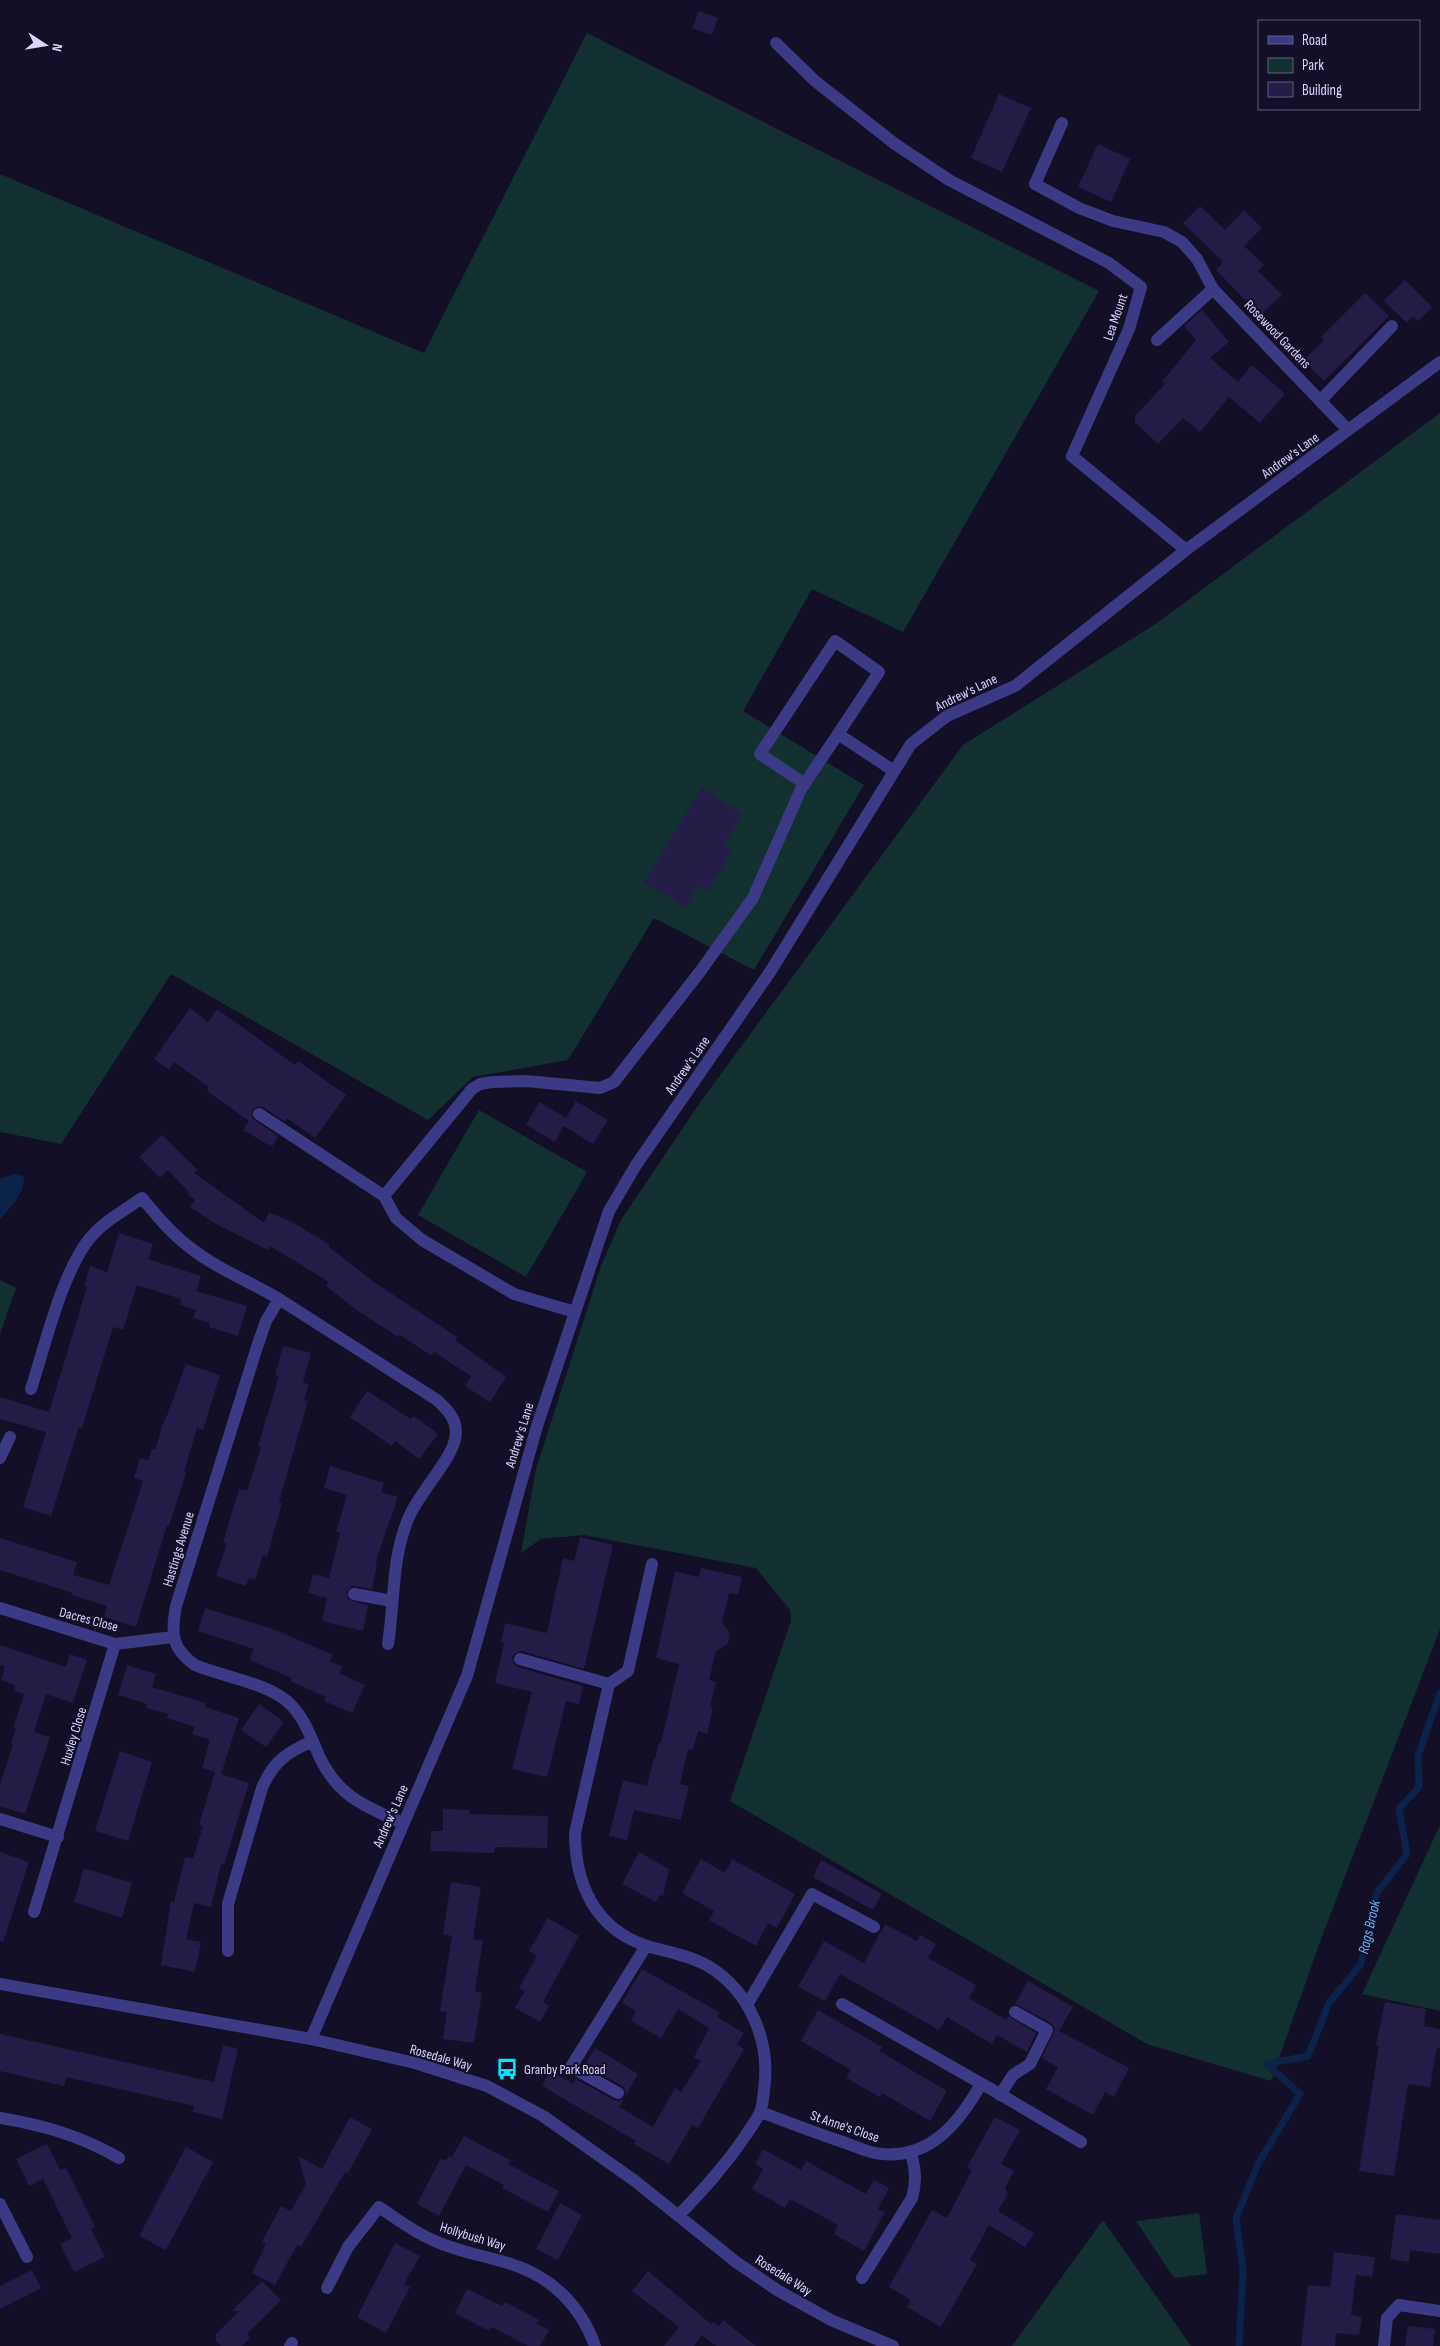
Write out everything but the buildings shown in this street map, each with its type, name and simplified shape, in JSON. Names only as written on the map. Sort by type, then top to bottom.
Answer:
[{"type":"street","name":"Lea Mount","points":[[776,43],[815,81],[895,144],[949,180],[1110,263],[1141,287],[1129,329],[1072,456],[1186,550]]},
{"type":"street","name":"Rosewood Gardens","points":[[1062,123],[1035,184],[1079,208],[1113,221],[1164,232],[1182,242],[1197,259],[1213,289],[1322,400],[1348,430]]},
{"type":"street","points":[[1157,340],[1213,289]]},
{"type":"street","points":[[1322,400],[1392,326]]},
{"type":"street","name":"Andrew's Lane","points":[[311,2039],[402,1823],[467,1676],[536,1426],[609,1212],[636,1165],[770,972],[911,744],[947,716],[1015,686],[1186,550],[1440,362]]},
{"type":"street","points":[[384,1196],[472,1089],[480,1084],[526,1081],[600,1088],[614,1082],[753,898],[805,784],[879,672],[835,641],[760,754],[805,784]]},
{"type":"street","points":[[838,734],[894,771]]},
{"type":"street","points":[[260,1114],[384,1196],[396,1218],[422,1240],[514,1294],[575,1312]]},
{"type":"street","points":[[31,1389],[52,1323],[78,1255],[90,1237],[142,1198],[170,1231],[210,1262],[279,1299],[437,1400],[447,1409],[454,1420],[456,1432],[453,1447],[420,1496],[401,1537],[396,1557],[388,1644]]},
{"type":"street","name":"Hastings Avenue","points":[[172,1637],[176,1606],[242,1394],[266,1321],[279,1299]]},
{"type":"street","points":[[0,1458],[10,1437]]},
{"type":"street","points":[[652,1564],[628,1671],[610,1684],[575,1833],[575,1852],[587,1896],[602,1918],[622,1936],[646,1946],[685,1956],[708,1966],[731,1983],[747,2005],[764,2046],[766,2075],[760,2112],[718,2175],[678,2216]]},
{"type":"street","points":[[354,1594],[392,1601]]},
{"type":"street","name":"Dacres Close","points":[[0,1608],[115,1644],[172,1637]]},
{"type":"street","points":[[172,1637],[187,1659],[196,1665],[266,1689],[290,1703],[299,1714],[336,1786],[364,1806],[402,1823]]},
{"type":"street","name":"Huxley Close","points":[[34,1912],[115,1644]]},
{"type":"street","points":[[520,1659],[610,1684]]},
{"type":"street","points":[[228,1950],[228,1904],[262,1788],[267,1776],[282,1758],[291,1750],[313,1741]]},
{"type":"street","points":[[0,1819],[58,1837]]},
{"type":"street","points":[[747,2005],[812,1894],[874,1927]]},
{"type":"street","points":[[618,2093],[571,2067],[646,1946]]},
{"type":"street","name":"Rosedale Way","points":[[0,1984],[311,2039],[415,2064],[487,2086],[543,2116],[635,2181],[736,2262],[777,2290],[877,2343],[893,2346]]},
{"type":"street","points":[[842,2004],[1081,2142]]},
{"type":"street","points":[[1002,2095],[1013,2075],[1030,2064],[1047,2030],[1015,2012]]},
{"type":"street","name":"St Anne's Close","points":[[760,2112],[879,2154],[900,2154],[911,2152],[935,2142],[967,2110],[981,2084]]},
{"type":"street","points":[[0,2118],[59,2130],[95,2144],[119,2158]]},
{"type":"street","points":[[862,2278],[912,2198],[916,2184],[916,2174],[911,2152]]},
{"type":"street","points":[[0,2204],[27,2257]]},
{"type":"street","name":"Hollybush Way","points":[[327,2288],[348,2247],[379,2207],[434,2241],[472,2254],[512,2264],[534,2273],[556,2287],[573,2305],[588,2327],[595,2346]]},
{"type":"street","points":[[1384,2346],[1387,2318],[1399,2304],[1440,2311]]},
{"type":"green space","points":[[587,33],[1099,291],[903,632],[812,589],[743,711],[864,785],[754,970],[654,918],[568,1060],[473,1077],[428,1120],[171,974],[61,1144],[0,1132],[0,174],[424,353]]},
{"type":"green space","points":[[1440,413],[1440,1629],[1321,1939],[1271,2081],[1147,2044],[730,1801],[791,1621],[790,1610],[756,1568],[584,1535],[541,1539],[521,1553],[536,1469],[601,1266],[621,1220],[701,1101],[963,745],[1157,623]]},
{"type":"green space","points":[[479,1110],[587,1172],[526,1277],[418,1215]]},
{"type":"green space","points":[[0,1280],[16,1288],[0,1334]]},
{"type":"green space","points":[[1440,1825],[1440,2011],[1362,1994]]},
{"type":"green space","points":[[1199,2213],[1207,2274],[1174,2278],[1136,2221]]},
{"type":"green space","points":[[1103,2220],[1191,2346],[1012,2346]]},
{"type":"water","points":[[14,1174],[22,1175],[24,1178],[22,1190],[0,1220],[0,1179]]},
{"type":"waterway","name":"Rags Brook","points":[[1239,2346],[1243,2271],[1236,2218],[1258,2164],[1300,2094],[1267,2064],[1308,2056],[1329,2003],[1361,1964],[1376,1894],[1407,1854],[1399,1809],[1419,1787],[1418,1756],[1440,1693]]},
{"type":"place","name":"Granby Park Road","points":[[507,2069]]}]
